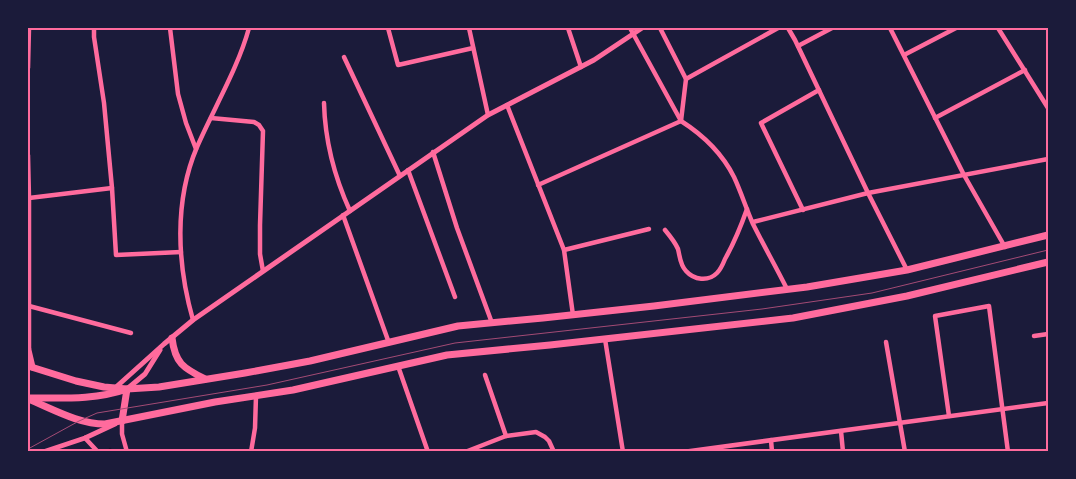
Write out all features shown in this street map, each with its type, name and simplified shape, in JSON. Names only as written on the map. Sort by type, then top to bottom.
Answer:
[{"type":"main road","points":[[28,348],[29,368],[76,381],[115,388],[159,387],[282,367],[458,326],[573,315],[787,289],[907,270],[1048,235]]},
{"type":"main road","points":[[28,398],[79,421],[105,424],[215,402],[293,390],[447,355],[606,339],[831,312],[1048,262]]},
{"type":"main road","points":[[172,338],[178,360],[190,372],[206,379]]},
{"type":"main road","points":[[28,398],[82,397],[108,394],[127,389]]},
{"type":"main road","points":[[122,420],[127,389]]},
{"type":"street","points":[[28,68],[29,28]]},
{"type":"street","points":[[94,28],[104,103],[116,255],[181,252]]},
{"type":"street","points":[[170,28],[178,94],[196,149]]},
{"type":"street","points":[[193,320],[184,285],[181,252],[181,232],[187,182],[196,149],[241,51],[248,28]]},
{"type":"street","points":[[388,28],[398,65],[473,48]]},
{"type":"street","points":[[469,28],[488,115]]},
{"type":"street","points":[[568,28],[581,67]]},
{"type":"street","points":[[630,28],[681,121],[700,134],[723,158],[734,177],[753,222],[787,289]]},
{"type":"street","points":[[115,388],[193,320],[433,152],[488,115],[581,67],[642,28]]},
{"type":"street","points":[[660,28],[686,79],[681,121]]},
{"type":"street","points":[[686,79],[778,28]]},
{"type":"street","points":[[788,28],[907,270]]},
{"type":"street","points":[[798,46],[832,28]]},
{"type":"street","points":[[890,28],[964,175],[1004,247]]},
{"type":"street","points":[[904,55],[956,28]]},
{"type":"street","points":[[998,28],[1048,108]]},
{"type":"street","points":[[344,57],[400,176]]},
{"type":"street","points":[[935,118],[1025,70]]},
{"type":"street","points":[[802,210],[761,123],[819,90]]},
{"type":"street","points":[[324,102],[329,151],[338,182],[350,211]]},
{"type":"street","points":[[507,105],[564,250],[573,315]]},
{"type":"street","points":[[211,118],[254,122],[264,131],[260,225],[260,254],[264,271]]},
{"type":"street","points":[[538,185],[681,121]]},
{"type":"street","points":[[433,152],[457,228],[492,323]]},
{"type":"street","points":[[28,155],[28,348]]},
{"type":"street","points":[[753,222],[868,194],[1048,159]]},
{"type":"street","points":[[408,170],[455,297]]},
{"type":"street","points":[[29,198],[112,188]]},
{"type":"street","points":[[665,230],[674,242],[684,270],[695,278],[707,279],[720,269],[734,242],[747,209]]},
{"type":"street","points":[[343,215],[389,343]]},
{"type":"street","points":[[564,250],[649,229]]},
{"type":"street","points":[[29,306],[131,333]]},
{"type":"street","points":[[949,416],[935,316],[989,306],[1008,452]]},
{"type":"street","points":[[1034,336],[1048,334]]},
{"type":"street","points":[[606,339],[623,452]]},
{"type":"street","points":[[886,342],[905,452]]},
{"type":"street","points":[[127,389],[145,374],[164,344]]},
{"type":"street","points":[[398,366],[428,452]]},
{"type":"street","points":[[485,376],[506,436]]},
{"type":"street","points":[[251,452],[256,396]]},
{"type":"street","points":[[683,452],[1048,403]]},
{"type":"street","points":[[43,452],[84,438],[122,420],[122,434],[127,452]]},
{"type":"street","points":[[841,431],[843,452]]},
{"type":"street","points":[[465,452],[506,436],[536,432],[545,437],[554,452]]},
{"type":"street","points":[[84,438],[98,452]]},
{"type":"street","points":[[771,440],[772,452]]},
{"type":"tram line","points":[[28,449],[97,413],[267,385],[455,343],[762,309],[872,293],[1048,250]]}]
